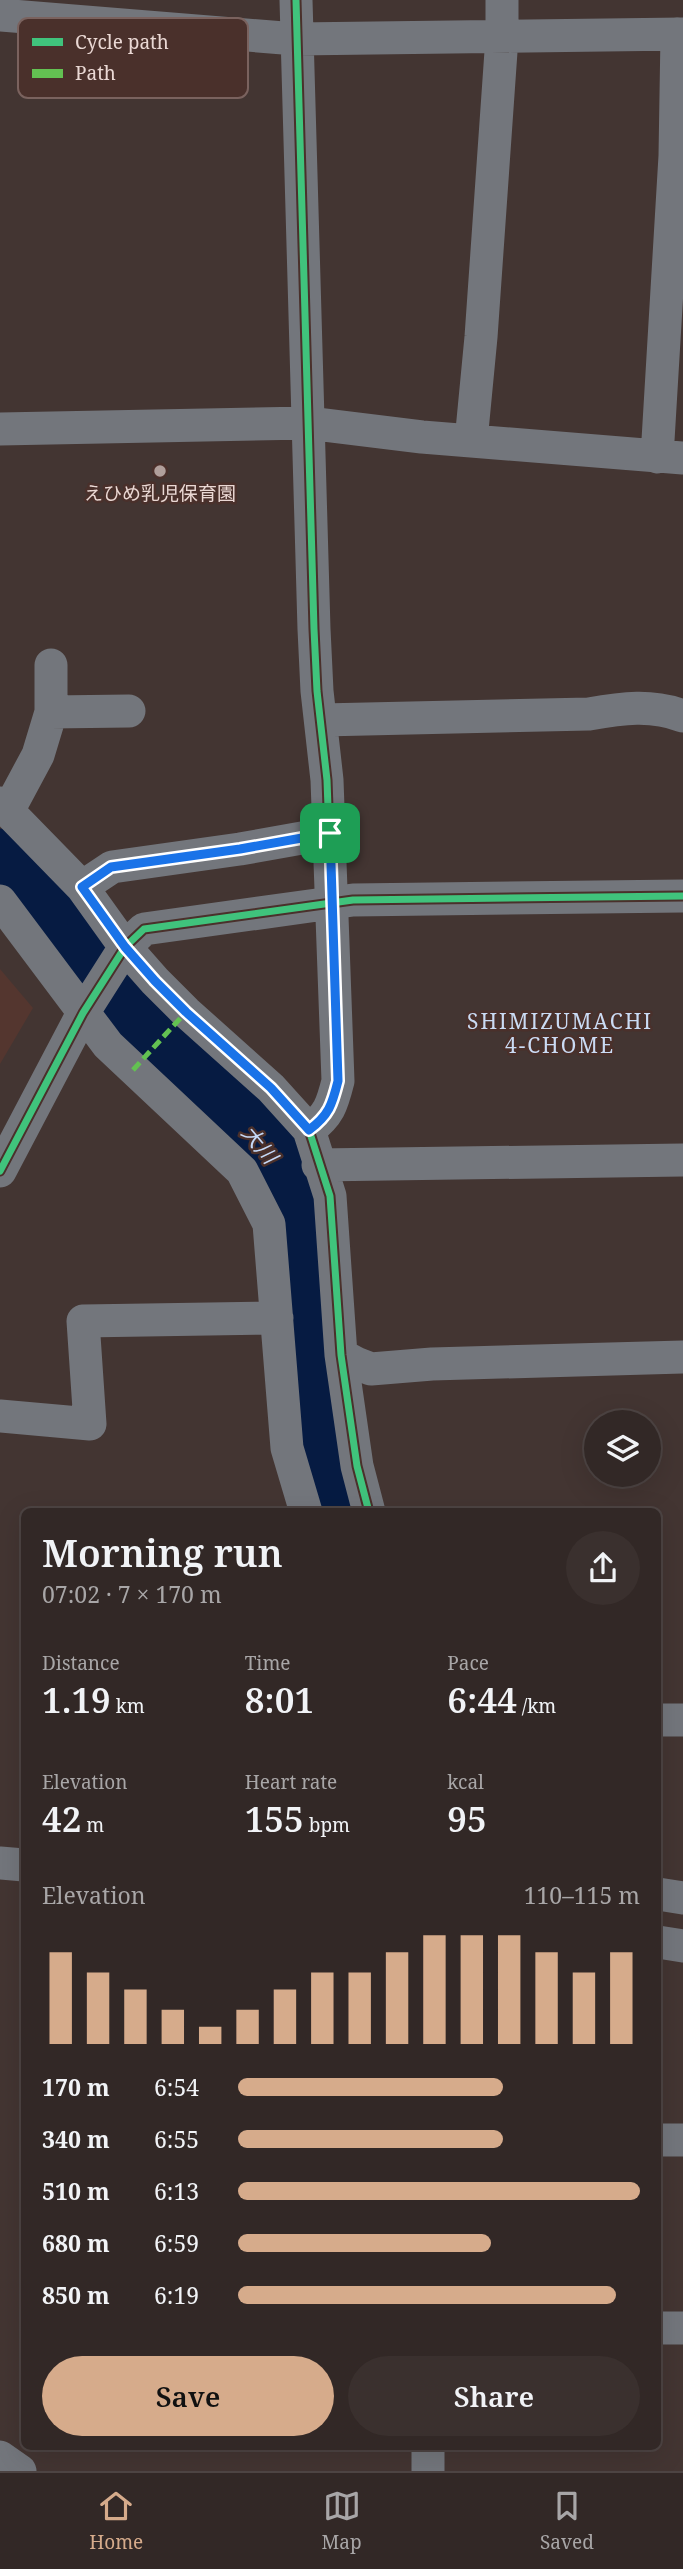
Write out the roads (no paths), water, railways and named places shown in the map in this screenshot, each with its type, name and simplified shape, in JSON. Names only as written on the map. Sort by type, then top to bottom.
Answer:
[{"type":"street","points":[[296,0],[314,629],[330,833],[338,1081],[332,1104],[324,1119],[309,1130]]},
{"type":"street","points":[[471,441],[481,337],[502,37],[502,0]]},
{"type":"street","points":[[0,15],[36,18]]},
{"type":"street","points":[[0,429],[308,423],[471,441],[670,457],[676,253],[675,156],[680,34],[296,40],[248,36]]},
{"type":"street","points":[[51,665],[51,712],[38,755],[4,807],[82,887],[120,955],[271,1088],[309,1130],[330,1196],[341,1354],[356,1466],[368,1508]]},
{"type":"street","points":[[322,720],[589,714],[650,708],[683,716]]},
{"type":"street","points":[[51,712],[129,711]]},
{"type":"street","points":[[82,887],[111,867],[330,833]]},
{"type":"street","points":[[0,1171],[86,1009],[120,955],[144,929],[353,900],[683,896]]},
{"type":"street","points":[[0,901],[86,1009],[108,1045],[242,1171],[269,1224],[287,1448],[305,1508]]},
{"type":"street","points":[[318,1165],[683,1160]]},
{"type":"street","points":[[0,1416],[90,1424],[83,1321],[277,1318]]},
{"type":"street","points":[[341,1354],[371,1369],[432,1364],[683,1357]]},
{"type":"street","points":[[661,1720],[683,1720]]},
{"type":"street","points":[[0,1863],[21,1865]]},
{"type":"street","points":[[661,1894],[683,1898]]},
{"type":"street","points":[[661,1942],[683,1946]]},
{"type":"street","points":[[661,2140],[683,2140]]},
{"type":"street","points":[[661,2328],[683,2328]]},
{"type":"street","points":[[428,2450],[428,2471]]},
{"type":"street","points":[[0,2457],[20,2471]]},
{"type":"waterway","name":"大川","points":[[0,860],[61,920],[188,1073],[266,1145],[303,1205],[314,1380],[327,1448],[345,1508]]},
{"type":"place","name":"えひめ乳児保育園","points":[[160,471]]},
{"type":"district","name":"SHIMIZUMACHI 4-CHOME","points":[[560,1033]]}]
